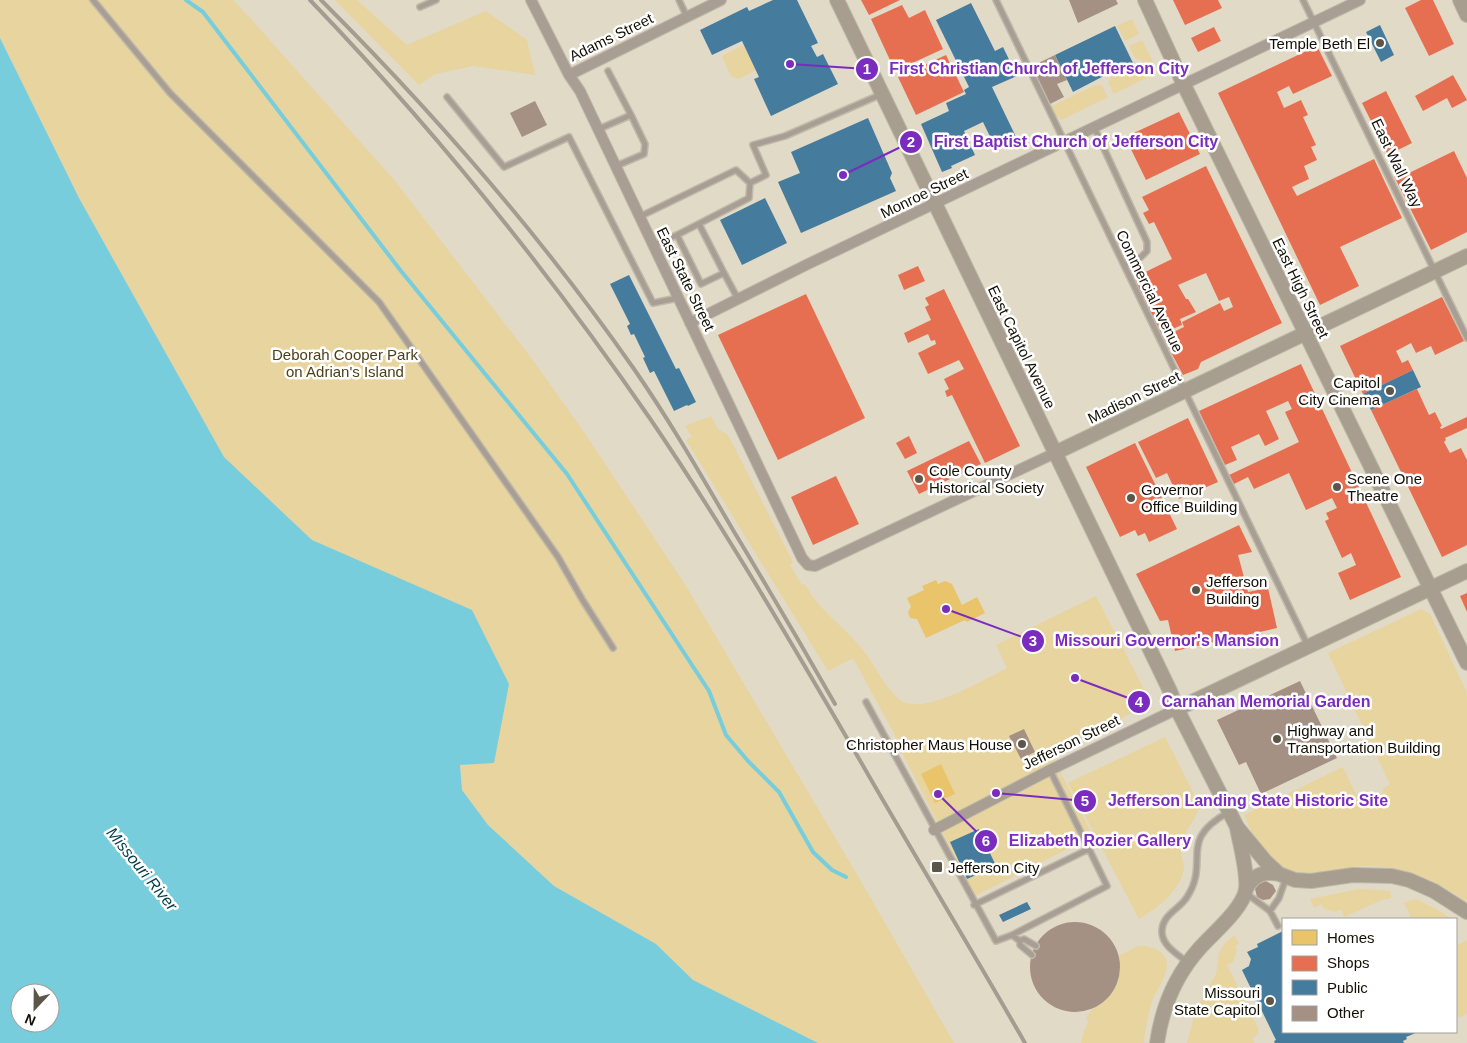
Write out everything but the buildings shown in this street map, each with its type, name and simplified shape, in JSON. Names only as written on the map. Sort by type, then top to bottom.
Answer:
[{"type":"street","name":"East State Street","points":[[531,0],[569,75],[580,91],[652,246],[802,558],[808,565],[815,566]]},
{"type":"street","name":"Adams Street","points":[[569,75],[722,0]]},
{"type":"street","name":"East Capitol Avenue","points":[[837,0],[1177,709],[1237,827]]},
{"type":"street","name":"East High Street","points":[[1145,0],[1184,85],[1467,663]]},
{"type":"street","name":"Monroe Street","points":[[690,323],[1360,0]]},
{"type":"street","points":[[1460,0],[1467,15]]},
{"type":"street","name":"Madison Street","points":[[815,566],[1055,454],[1467,256]]},
{"type":"street","name":"Jefferson Street","points":[[934,830],[1050,770],[1467,571]]},
{"type":"street","points":[[1237,827],[1266,862],[1283,876]]},
{"type":"street","points":[[1237,827],[1246,880],[1245,891]]},
{"type":"street","points":[[1157,1043],[1165,1004],[1178,977],[1203,944],[1229,917],[1251,880],[1260,874],[1267,872],[1311,881],[1353,875],[1392,876],[1410,880],[1434,890],[1467,912]]},
{"type":"lane","points":[[93,0],[170,93],[379,302],[558,557],[613,648]]},
{"type":"lane","points":[[420,8],[436,0]]},
{"type":"lane","points":[[680,0],[687,16]]},
{"type":"lane","name":"Commercial Avenue","points":[[996,0],[1308,647]]},
{"type":"lane","name":"East Wall Way","points":[[1302,0],[1436,271],[1467,338]]},
{"type":"lane","points":[[608,71],[632,115],[645,144],[644,154],[616,166]]},
{"type":"lane","points":[[750,183],[766,175],[753,145],[785,136],[882,94]]},
{"type":"lane","points":[[448,98],[504,167],[569,137],[653,303],[678,298]]},
{"type":"lane","points":[[598,130],[632,115]]},
{"type":"lane","points":[[1094,128],[1147,242],[1147,252],[1124,265]]},
{"type":"lane","points":[[639,217],[736,170],[750,183]]},
{"type":"lane","points":[[652,246],[749,198],[750,183]]},
{"type":"lane","points":[[698,224],[738,299]]},
{"type":"lane","points":[[677,235],[701,284],[724,273]]},
{"type":"lane","points":[[866,702],[974,904],[996,941],[1107,886],[1050,770]]},
{"type":"lane","points":[[1188,963],[1165,943],[1162,925],[1169,914],[1182,904],[1192,889],[1197,869],[1197,848],[1200,837],[1212,823],[1229,812]]},
{"type":"lane","points":[[974,904],[1089,849]]},
{"type":"lane","points":[[1270,911],[1280,898],[1283,876]]},
{"type":"lane","points":[[1245,891],[1270,911],[1278,926]]},
{"type":"lane","points":[[1012,934],[1020,941],[1020,945],[1032,955]]},
{"type":"lane","points":[[1020,941],[1024,939],[1036,946]]},
{"type":"green space","name":"Deborah Cooper Park on Adrian's Island","points":[[0,0],[233,0],[249,17],[395,181],[532,359],[584,432],[686,586],[862,883],[954,1043],[818,1043],[693,980],[656,944],[554,886],[488,825],[462,790],[460,764],[472,611],[312,540],[224,457],[79,198],[0,38]]},
{"type":"green space","points":[[335,0],[357,0],[407,45],[486,11],[527,40],[535,75],[473,66],[435,74],[419,85]]},
{"type":"green space","points":[[1132,19],[1139,34],[1125,41],[1117,26]]},
{"type":"green space","points":[[1142,40],[1153,62],[1150,64],[1135,58],[1129,46]]},
{"type":"green space","points":[[744,45],[756,70],[738,79],[731,76],[722,56]]},
{"type":"green space","points":[[1139,64],[1143,65],[1141,70],[1152,75],[1114,94],[1108,83],[1111,77]]},
{"type":"green space","points":[[1096,85],[1102,86],[1108,97],[1061,120],[1059,117],[1056,118],[1050,107]]},
{"type":"green space","points":[[711,416],[718,429],[728,435],[793,562],[790,565],[802,585],[805,584],[824,610],[868,656],[889,689],[900,700],[910,704],[923,704],[938,700],[1007,668],[996,645],[1096,596],[1148,697],[1145,706],[1051,754],[1093,836],[975,896],[900,749],[902,748],[853,658],[828,671],[686,440],[692,437],[685,426]]},
{"type":"green space","points":[[1421,609],[1430,614],[1467,693],[1467,902],[1445,888],[1422,877],[1385,867],[1365,866],[1315,874],[1298,873],[1289,870],[1274,862],[1262,850],[1255,840],[1244,815],[1343,767],[1356,795],[1367,790],[1375,798],[1381,796],[1383,789],[1390,784],[1328,653]]},
{"type":"green space","points":[[1165,737],[1199,804],[1199,809],[1186,832],[1181,850],[1184,867],[1179,883],[1161,904],[1139,919],[1068,783]]},
{"type":"green space","points":[[1360,889],[1389,891],[1392,897],[1344,917],[1341,909],[1335,912],[1323,908],[1321,904],[1314,908],[1310,899]]},
{"type":"green space","points":[[1416,899],[1450,918],[1412,918],[1404,903]]},
{"type":"green space","points":[[1235,935],[1239,944],[1235,946],[1237,950],[1233,962],[1227,965],[1258,1028],[1258,1034],[1252,1039],[1254,1043],[1187,1043],[1195,1012],[1216,974],[1219,953],[1225,943]]},
{"type":"green space","points":[[1467,940],[1467,1014],[1459,1018],[1457,1013],[1457,945]]},
{"type":"green space","points":[[1138,946],[1147,946],[1161,952],[1167,965],[1167,969],[1152,1001],[1144,1043],[1081,1043],[1089,1022],[1086,1019],[1089,1013],[1102,1003],[1115,988],[1120,970],[1119,956]]},
{"type":"water","name":"Missouri River","points":[[0,38],[79,198],[224,457],[312,540],[472,610],[509,684],[494,763],[460,765],[462,790],[488,825],[554,886],[656,944],[693,980],[818,1043],[0,1043]]},
{"type":"waterway","points":[[186,0],[203,12],[401,271],[567,474],[709,691],[726,735],[748,761],[779,792],[813,852],[832,870],[846,877]]},
{"type":"railway","points":[[310,0],[402,100],[489,203],[572,310],[651,420],[732,545],[783,629],[1025,1043]]},
{"type":"railway","points":[[321,0],[405,87],[486,178],[525,224],[599,320],[673,428],[835,704]]},
{"type":"place","name":"Temple Beth El","points":[[1380,43]]},
{"type":"place","name":"First Christian Church of Jefferson City","points":[[790,64]]},
{"type":"place","name":"First Baptist Church of Jefferson City","points":[[843,175]]},
{"type":"place","name":"Capitol City Cinema","points":[[1390,391]]},
{"type":"place","name":"Cole County Historical Society","points":[[919,479]]},
{"type":"place","name":"Scene One Theatre","points":[[1337,487]]},
{"type":"place","name":"Governor Office Building","points":[[1131,498]]},
{"type":"place","name":"Jefferson Building","points":[[1196,590]]},
{"type":"place","name":"Missouri Governor's Mansion","points":[[946,609]]},
{"type":"place","name":"Carnahan Memorial Garden","points":[[1075,678]]},
{"type":"place","name":"Highway and Transportation Building","points":[[1277,739]]},
{"type":"place","name":"Christopher Maus House","points":[[1022,744]]},
{"type":"place","name":"Jefferson Landing State Historic Site","points":[[996,793]]},
{"type":"place","name":"Elizabeth Rozier Gallery","points":[[938,794]]},
{"type":"place","name":"Jefferson City","points":[[937,867]]},
{"type":"place","name":"Missouri State Capitol","points":[[1270,1001]]}]
